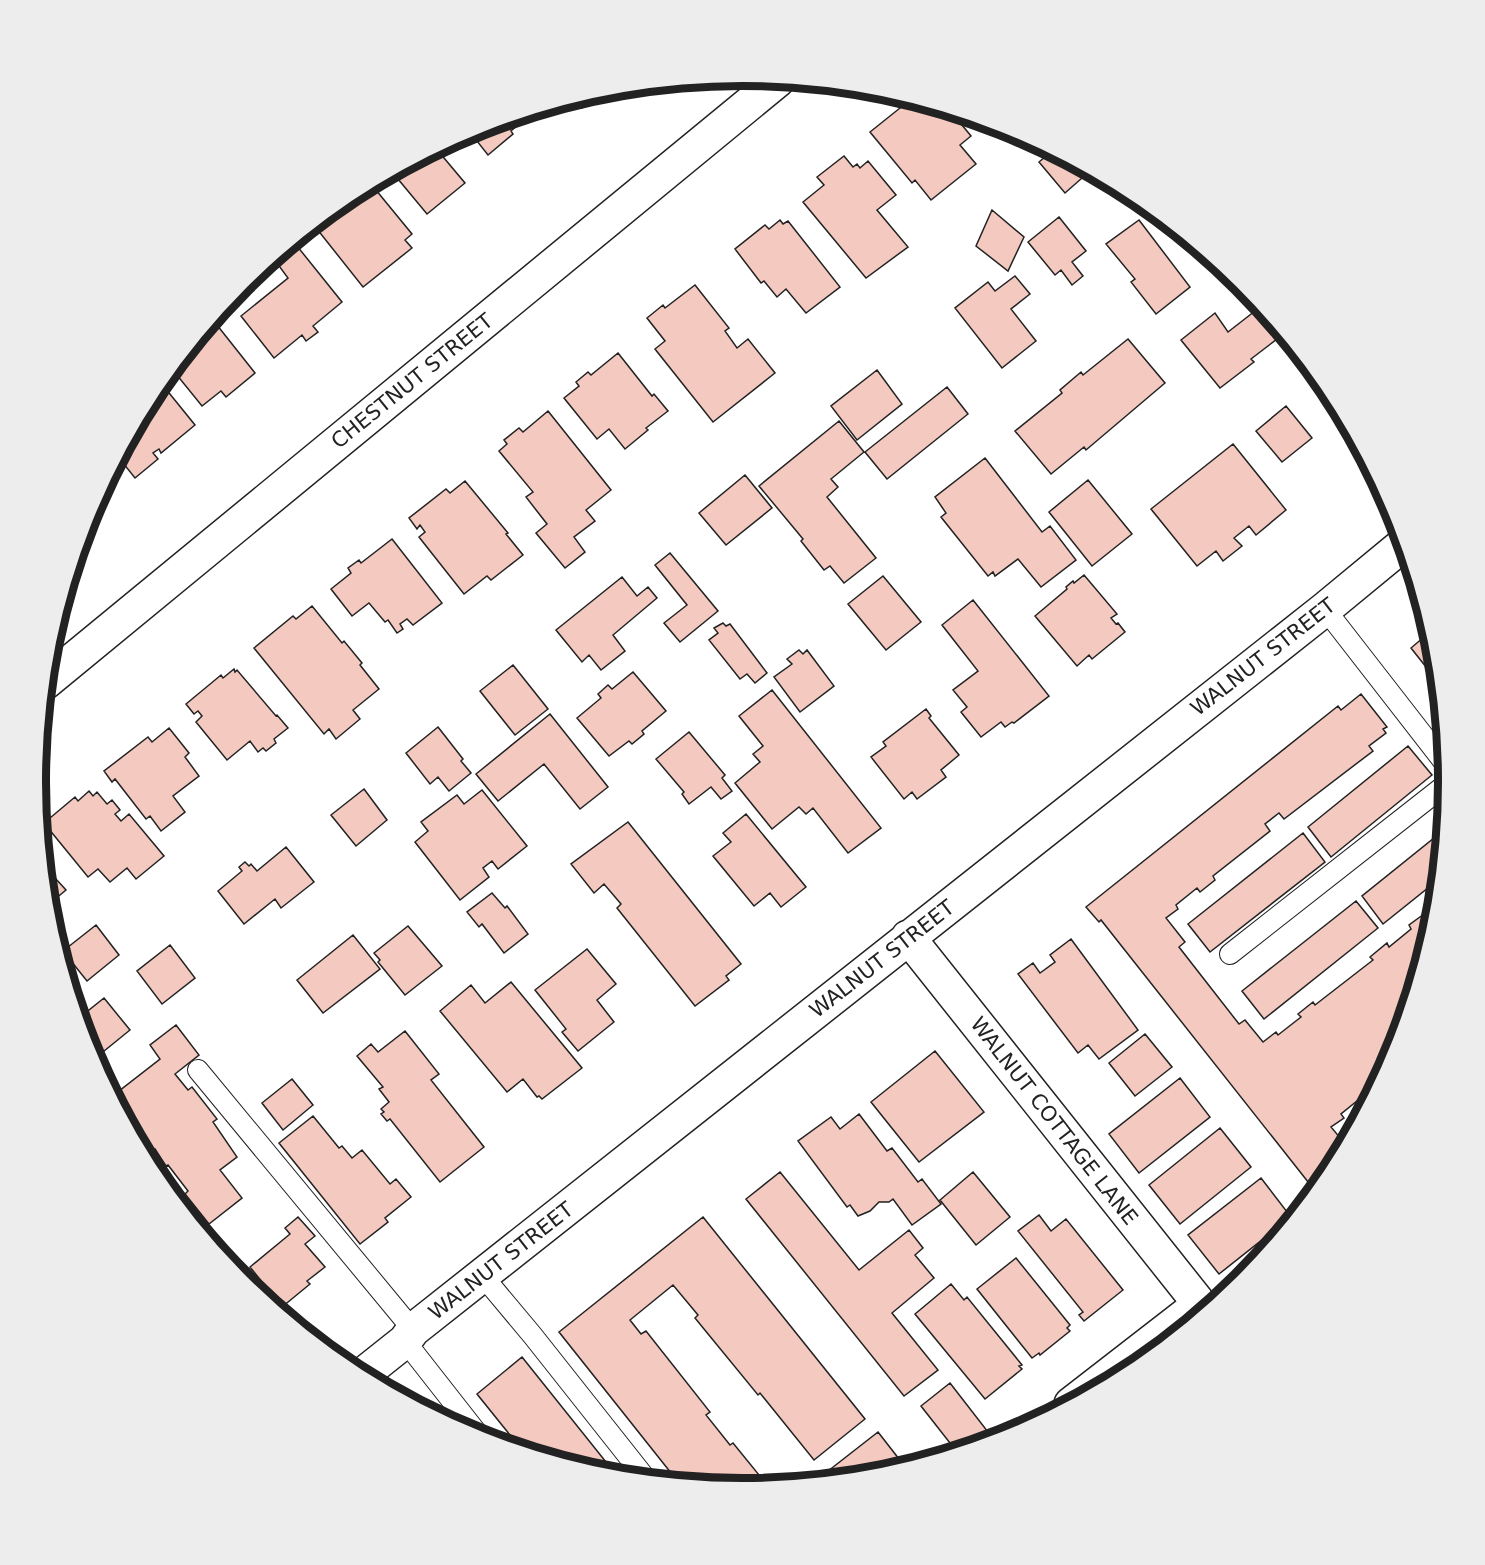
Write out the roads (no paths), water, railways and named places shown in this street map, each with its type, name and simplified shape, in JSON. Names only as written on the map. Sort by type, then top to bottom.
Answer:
[{"type":"street","name":"CHESTNUT STREET","points":[[55,675],[769,87]]},
{"type":"street","name":"WALNUT STREET","points":[[369,1369],[482,1275],[667,1131],[1398,549]]},
{"type":"street","name":"WALNUT COTTAGE LANE","points":[[908,937],[1201,1306]]},
{"type":"lane","points":[[1325,609],[1437,754]]},
{"type":"lane","points":[[1230,954],[1438,791]]},
{"type":"lane","points":[[198,1070],[409,1336],[471,1424]]},
{"type":"lane","points":[[482,1275],[640,1471]]}]
